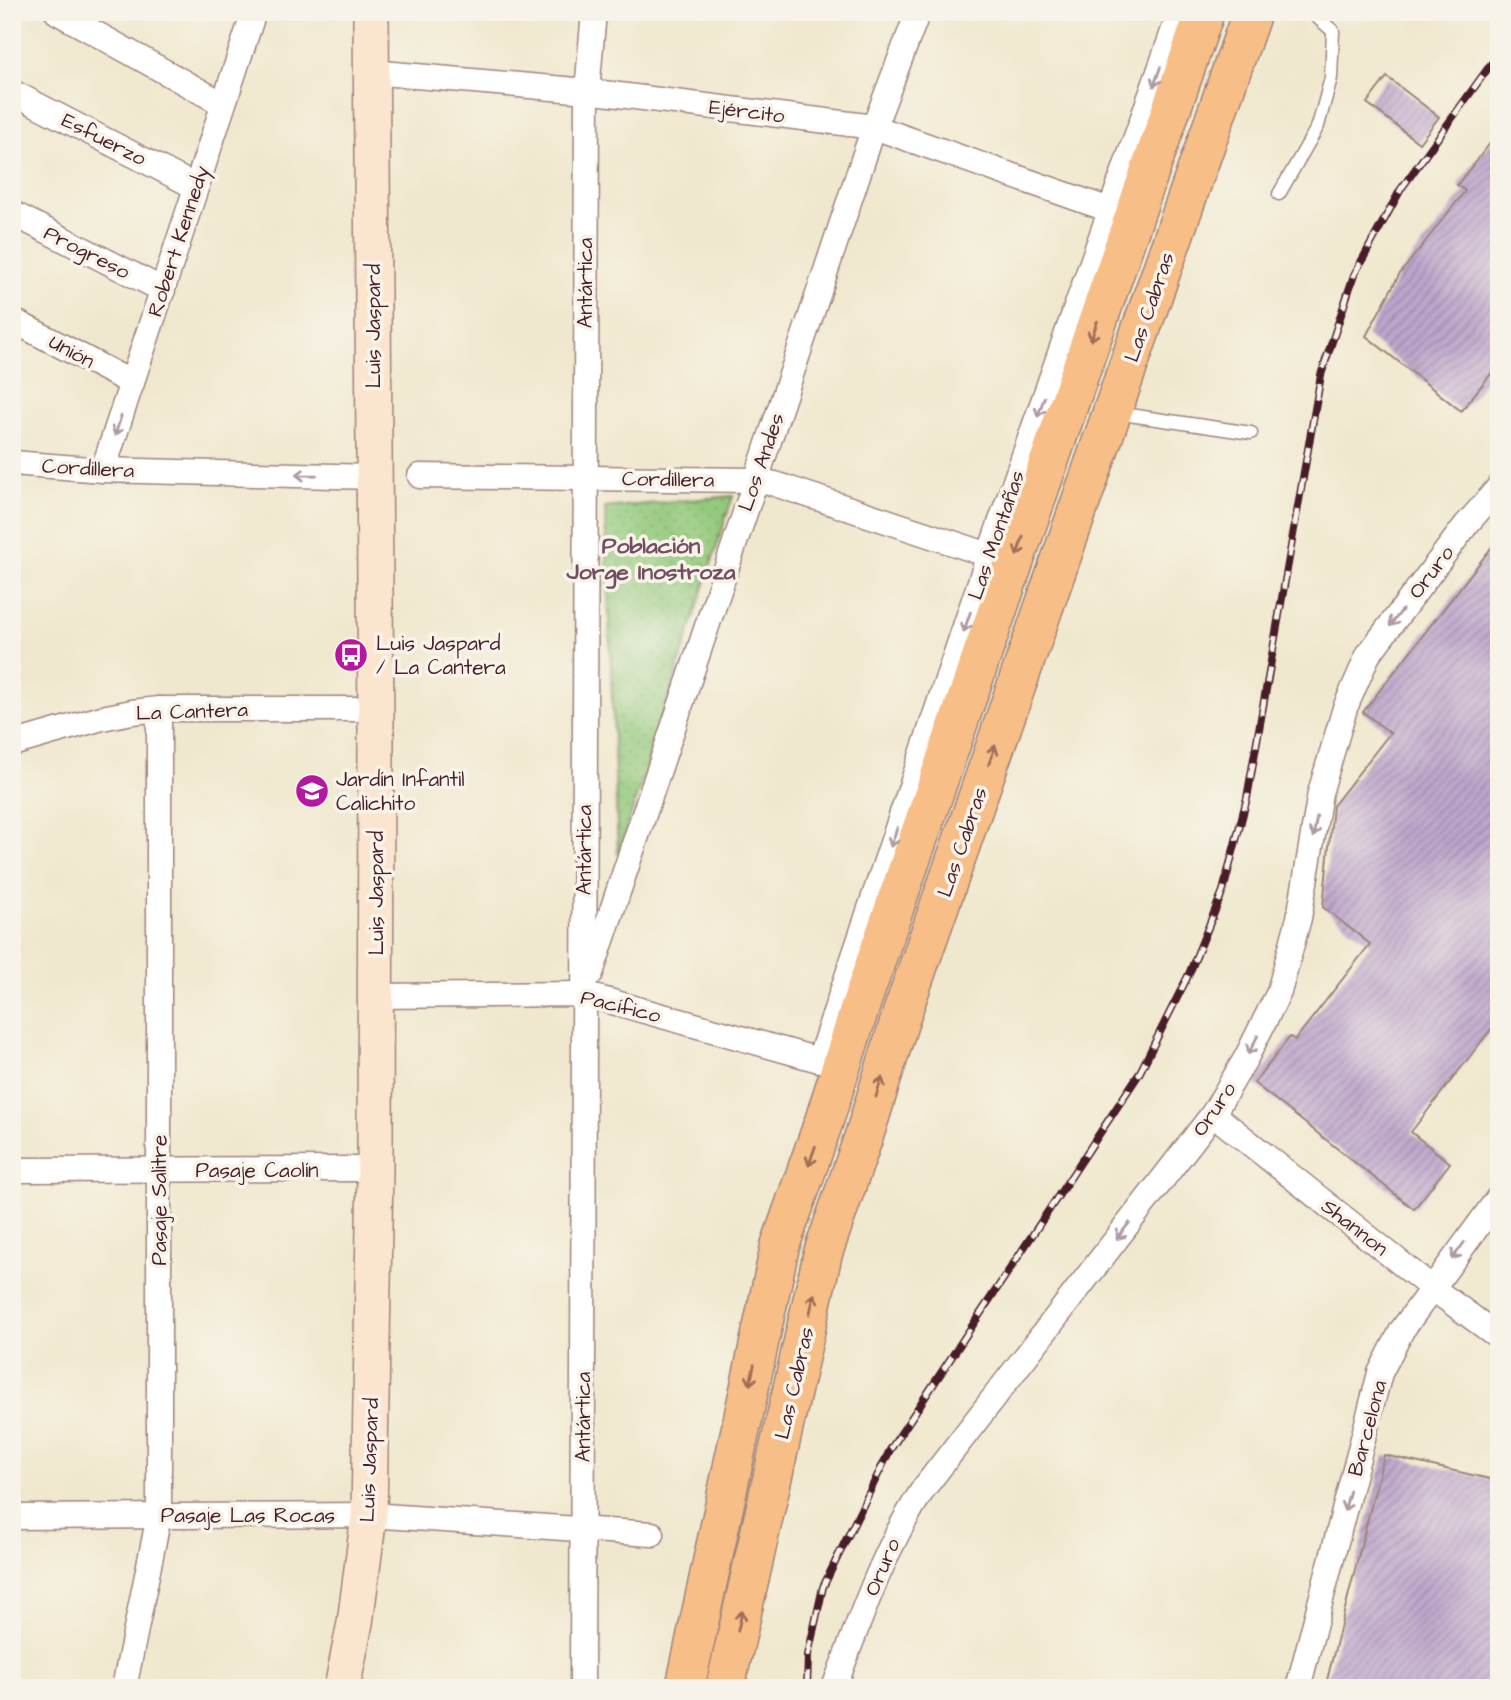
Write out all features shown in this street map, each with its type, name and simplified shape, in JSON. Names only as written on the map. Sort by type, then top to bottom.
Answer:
[{"type":"main road","name":"Las Cabras","points":[[685,1688],[780,1246],[863,998],[1205,12]]},
{"type":"main road","name":"Las Cabras","points":[[725,1688],[823,1254],[865,1133],[902,1013],[1252,12]]},
{"type":"street","points":[[57,12],[223,104]]},
{"type":"street","name":"Robert Kennedy","points":[[103,470],[254,12]]},
{"type":"street","name":"Luis Jaspard","points":[[342,1688],[355,1623],[369,1515],[375,1169],[376,709],[371,12]]},
{"type":"street","name":"Antártica","points":[[582,1688],[584,478],[587,91],[594,12]]},
{"type":"street","name":"Los Andes","points":[[584,994],[874,127],[918,12]]},
{"type":"street","name":"Las Montañas","points":[[819,1060],[989,555],[1180,12]]},
{"type":"street","name":"Ejército","points":[[370,72],[587,91],[874,127],[1110,211]]},
{"type":"street","name":"Esfuerzo","points":[[12,92],[196,187]]},
{"type":"street","name":"Progreso","points":[[12,213],[163,290]]},
{"type":"street","name":"Unión","points":[[12,320],[132,383]]},
{"type":"street","name":"Cordillera","points":[[12,463],[103,470],[374,477]]},
{"type":"street","name":"Cordillera","points":[[420,476],[755,480],[775,484],[989,555]]},
{"type":"street","name":"Oruro","points":[[834,1688],[881,1565],[916,1500],[1213,1114],[1246,1058],[1279,992],[1299,918],[1320,793],[1345,708],[1368,655],[1466,525],[1499,487]]},
{"type":"street","name":"La Cantera","points":[[12,744],[103,718],[159,709],[376,709]]},
{"type":"street","name":"Pasaje Salitre","points":[[124,1688],[159,1516],[159,709]]},
{"type":"street","name":"Pacífico","points":[[375,996],[584,994],[819,1060]]},
{"type":"street","name":"Shannon","points":[[1213,1114],[1432,1288],[1499,1337]]},
{"type":"street","name":"Pasaje Caolín","points":[[12,1170],[375,1169]]},
{"type":"street","name":"Barcelona","points":[[1298,1688],[1380,1373],[1402,1330],[1499,1197]]},
{"type":"street","name":"Pasaje Las Rocas","points":[[12,1517],[369,1515],[652,1534]]},
{"type":"lane","points":[[1279,194],[1318,126],[1331,78],[1333,31],[1317,14]]},
{"type":"lane","points":[[1112,413],[1251,433]]},
{"type":"green space","points":[[733,496],[618,855],[605,508]]},
{"type":"building","points":[[1387,77],[1439,117],[1419,143],[1367,103]]},
{"type":"building","points":[[1499,132],[1499,364],[1461,411],[1366,336],[1399,275],[1465,191],[1457,185]]},
{"type":"building","points":[[1499,538],[1499,1019],[1411,1132],[1450,1163],[1414,1209],[1254,1083],[1290,1037],[1295,1040],[1370,944],[1323,907],[1333,806],[1390,733],[1363,712]]},
{"type":"building","points":[[1384,1455],[1499,1481],[1499,1688],[1325,1688]]},
{"type":"railway","points":[[807,1688],[808,1655],[823,1587],[890,1450],[1139,1074],[1189,974],[1223,891],[1247,798],[1321,375],[1354,275],[1401,189],[1499,53]]},
{"type":"place","name":"Luis Jaspard / La Cantera","points":[[351,655]]},
{"type":"place","name":"Jardín Infantil Calichito","points":[[312,791]]},
{"type":"district","name":"Población Jorge Inostroza","points":[[651,558]]}]
